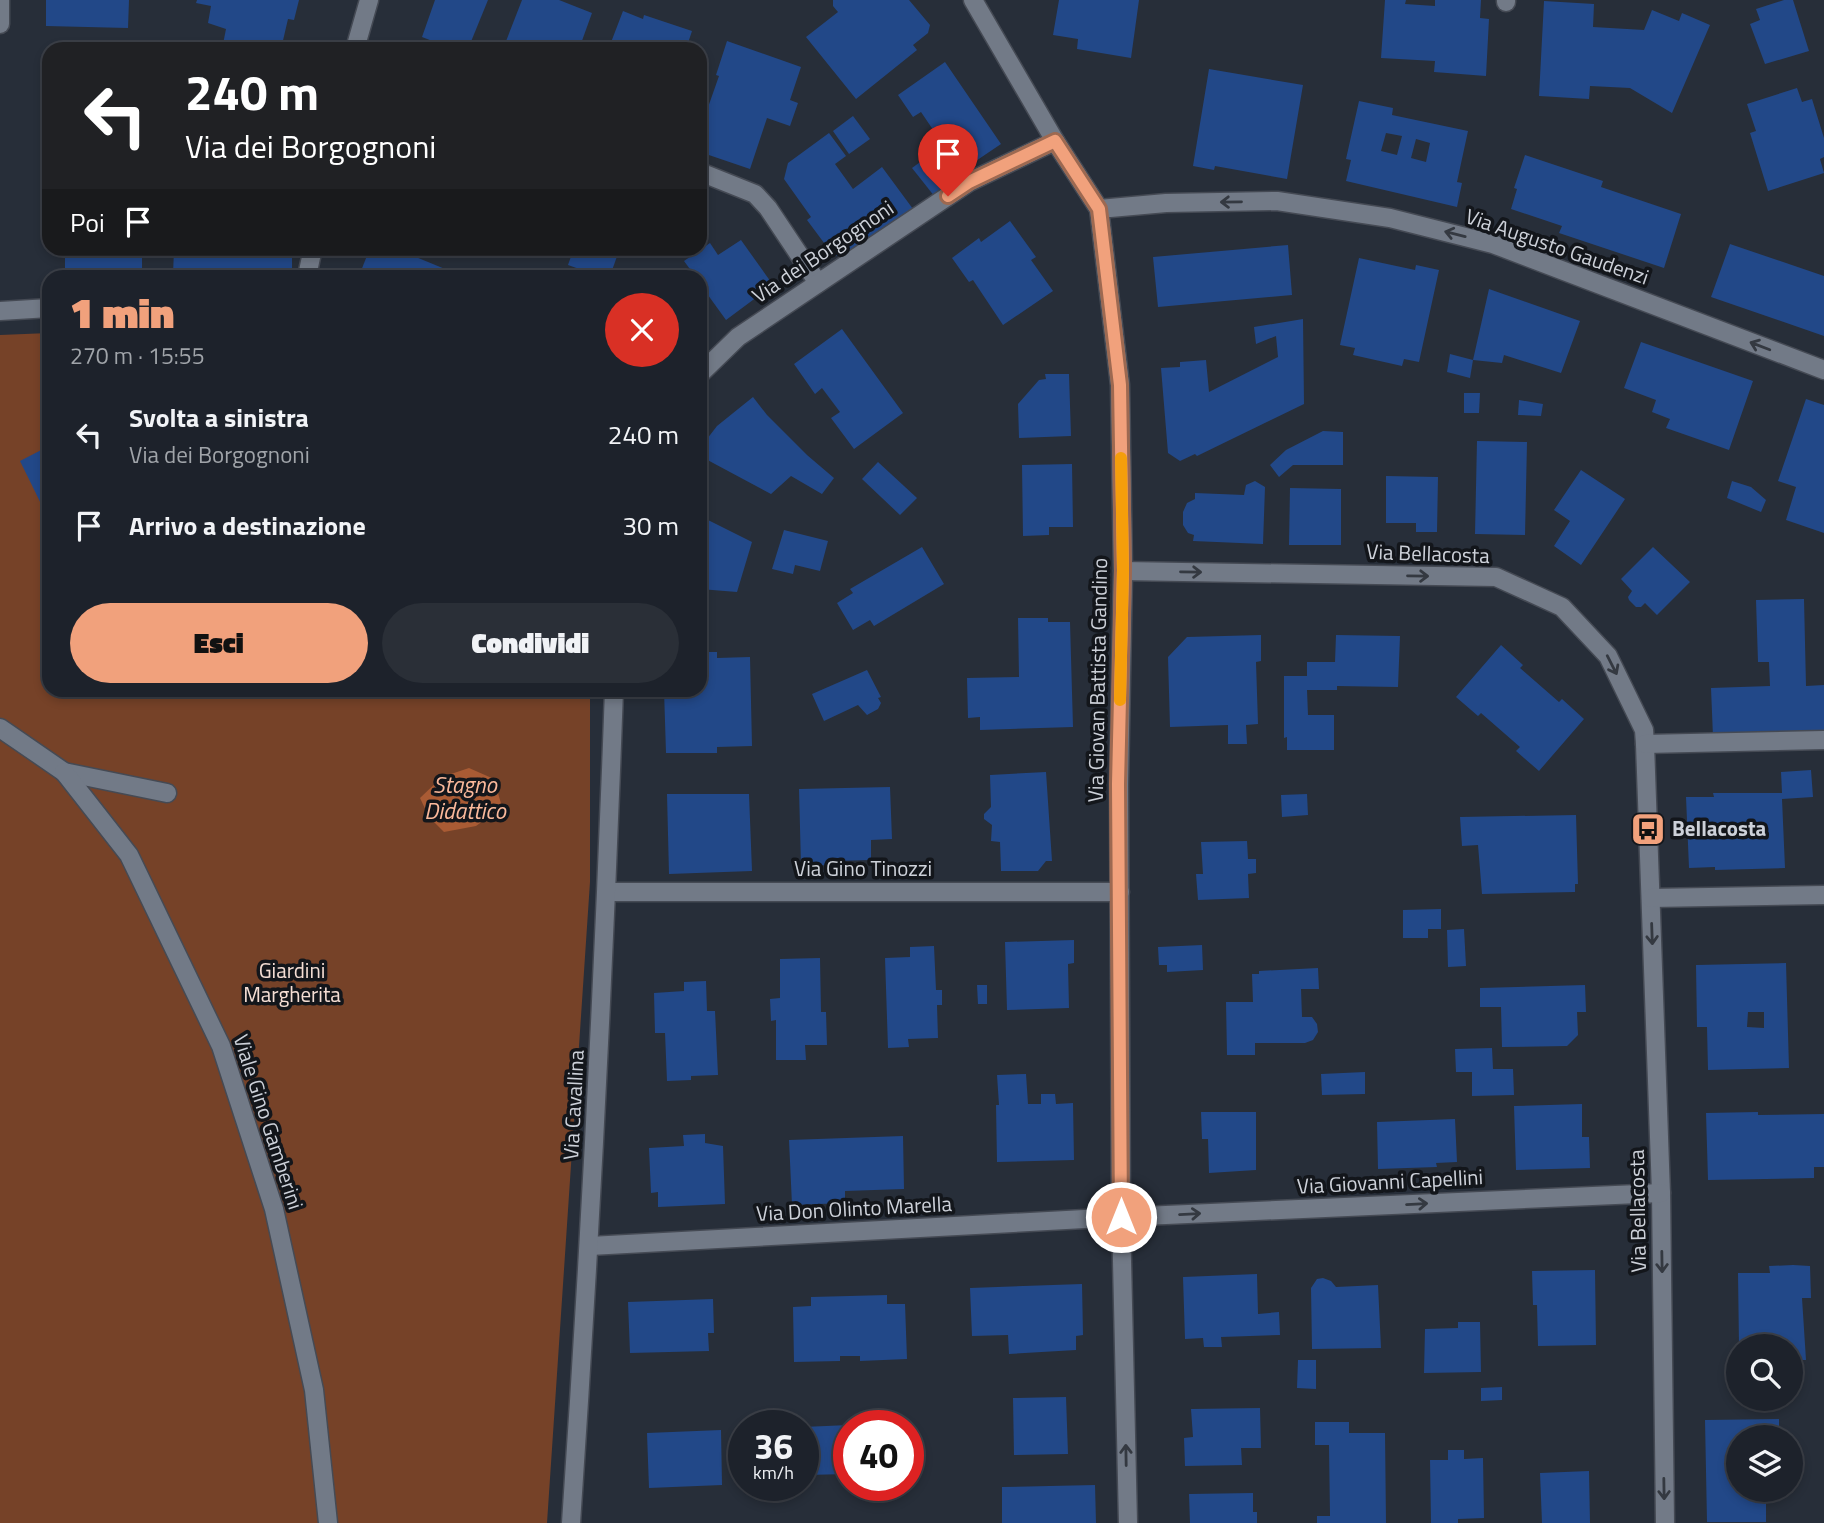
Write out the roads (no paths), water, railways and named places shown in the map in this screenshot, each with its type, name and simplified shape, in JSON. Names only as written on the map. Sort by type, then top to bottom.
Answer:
[{"type":"street","points":[[0,0],[0,24]]},
{"type":"street","points":[[360,42],[369,0]]},
{"type":"street","name":"Via Giovan Battista Gandino","points":[[974,0],[1055,141],[1099,209],[1120,385],[1123,570],[1118,784],[1121,1217],[1128,1523]]},
{"type":"street","name":"Via dei Borgognoni","points":[[707,367],[738,337],[969,182],[1055,141]]},
{"type":"street","points":[[707,175],[755,194],[768,208],[818,283]]},
{"type":"street","name":"Via Augusto Gaudenzi","points":[[1099,209],[1166,203],[1278,201],[1390,218],[1493,244],[1824,370]]},
{"type":"street","points":[[0,311],[42,308]]},
{"type":"street","name":"Via Bellacosta","points":[[1123,570],[1496,577],[1562,607],[1608,656],[1644,730],[1645,744],[1661,1193],[1665,1523]]},
{"type":"street","name":"Via Cavallina","points":[[571,1523],[590,1246],[614,697]]},
{"type":"street","points":[[0,728],[64,772],[167,793]]},
{"type":"street","points":[[1645,744],[1824,740]]},
{"type":"street","name":"Viale Gino Gamberini","points":[[64,772],[129,855],[221,1046],[277,1222],[314,1390],[328,1523]]},
{"type":"street","name":"Via Gino Tinozzi","points":[[607,892],[1120,892]]},
{"type":"street","points":[[1651,898],[1824,895]]},
{"type":"street","name":"Via Giovanni Capellini","points":[[1121,1217],[1661,1193]]},
{"type":"street","name":"Via Don Olinto Marella","points":[[590,1246],[1121,1217]]},
{"type":"water","name":"Stagno Didattico","points":[[469,768],[494,779],[502,807],[476,826],[444,832],[429,817],[420,798],[442,777]]},
{"type":"place","name":"Bellacosta","points":[[1648,829]]},
{"type":"park label","name":"Giardini Margherita","points":[[292,983]]}]
